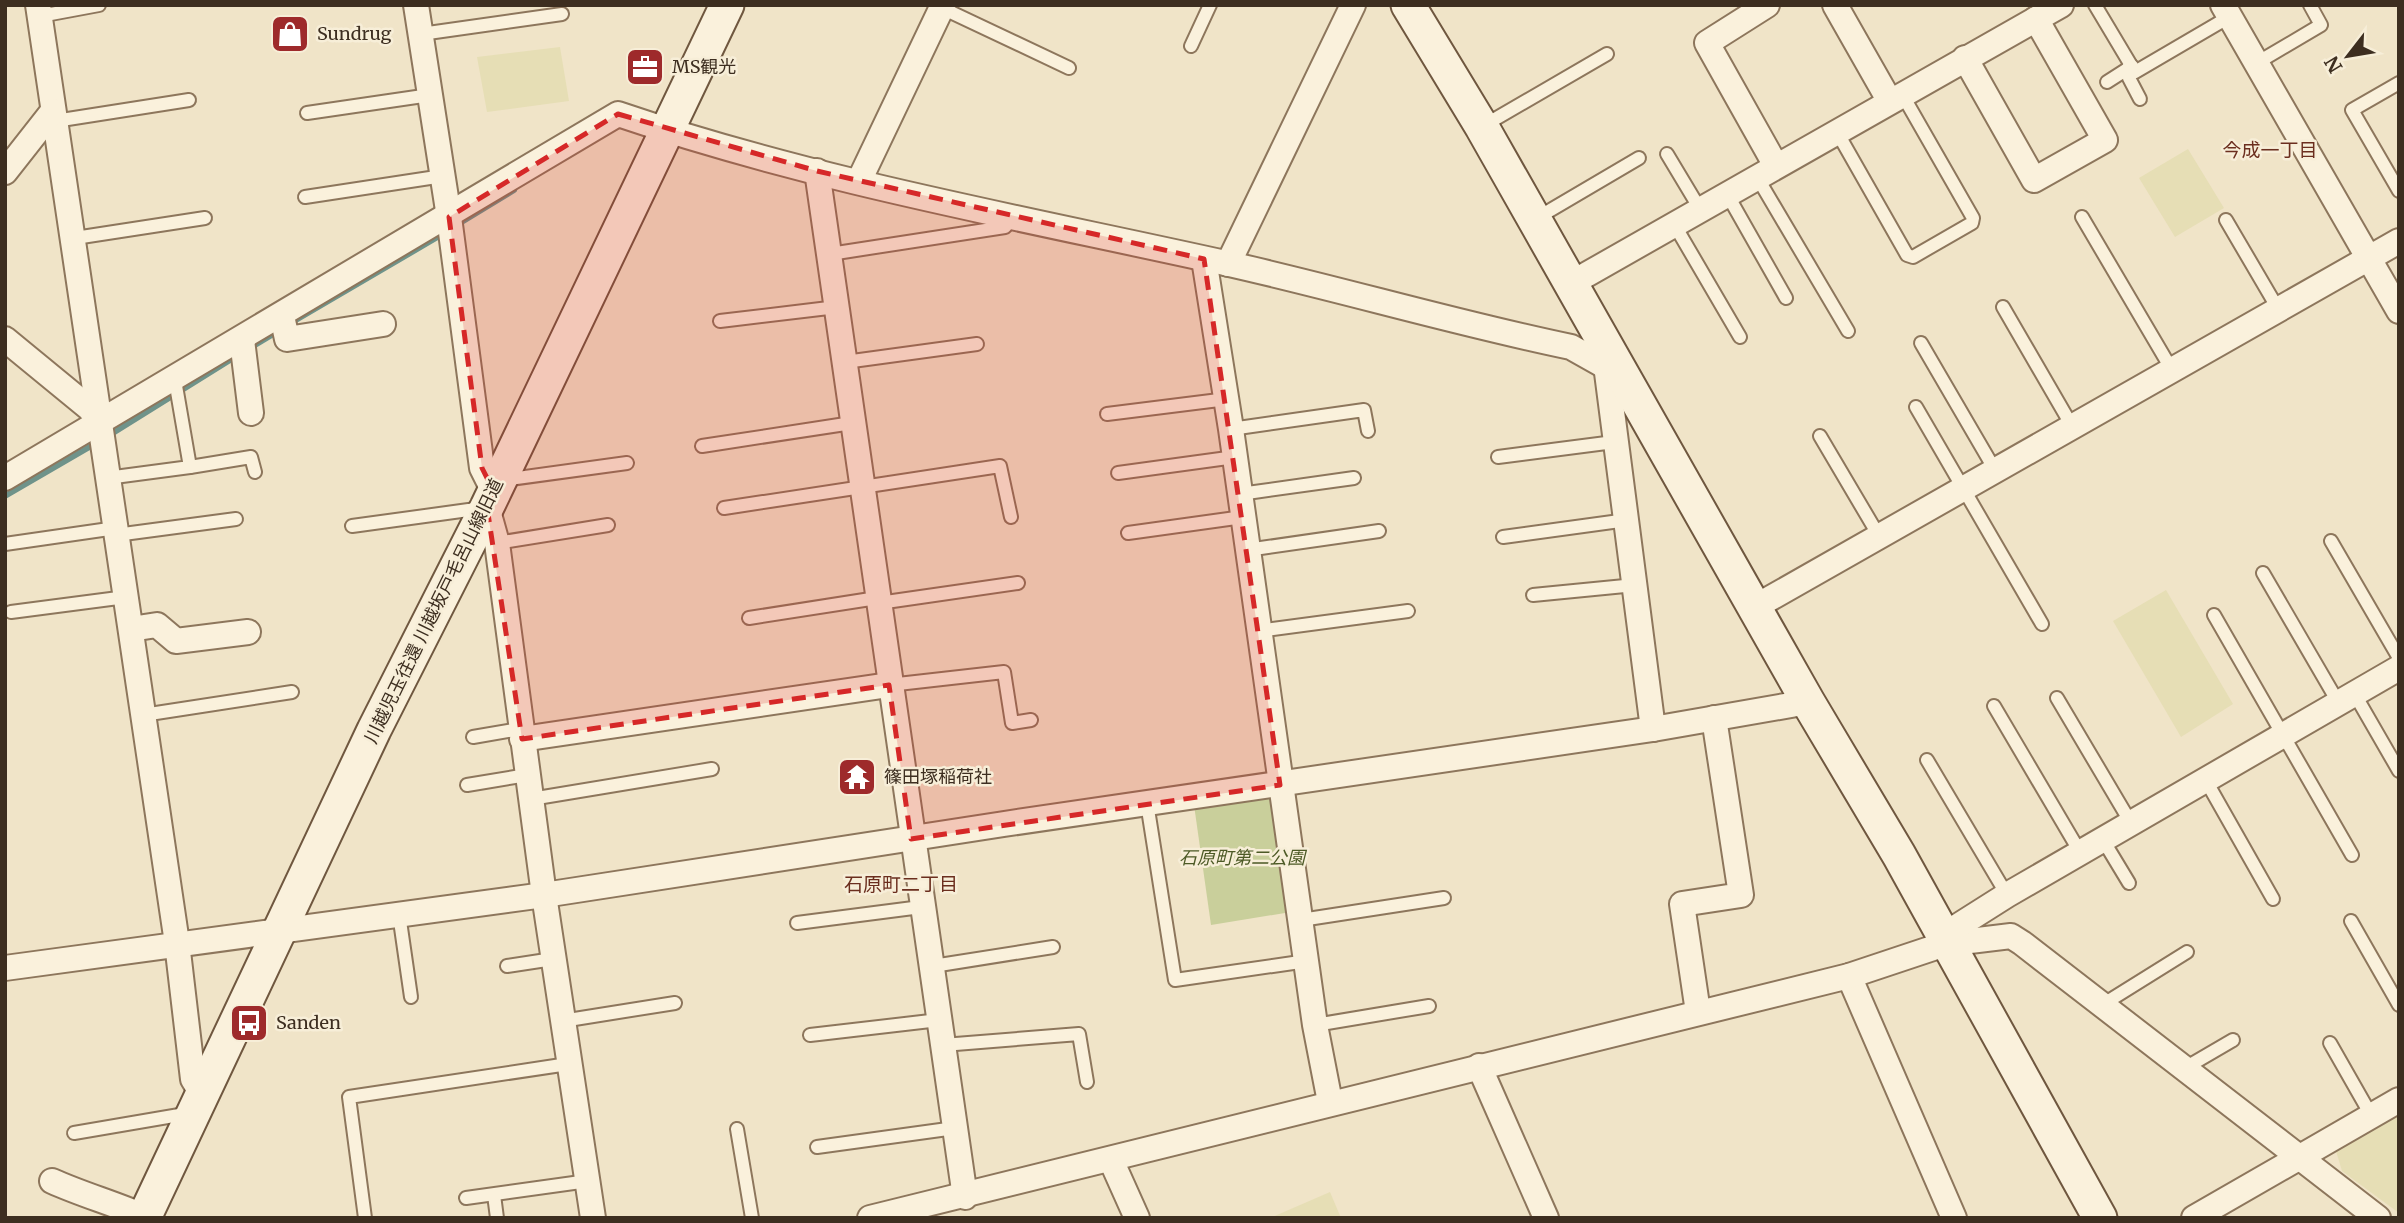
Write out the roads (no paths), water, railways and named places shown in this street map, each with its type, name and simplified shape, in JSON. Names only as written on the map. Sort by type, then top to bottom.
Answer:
[{"type":"street","points":[[416,5],[449,217],[482,468],[493,494],[521,734],[593,1218]]},
{"type":"street","name":"川越児玉往還 川越坂戸毛呂山線旧道","points":[[151,1209],[198,1103],[374,730],[493,494],[727,5]]},
{"type":"street","points":[[1331,1102],[1315,1025],[1279,785],[1227,399],[1216,261],[1353,5]]},
{"type":"street","points":[[1408,5],[1482,127],[1570,284],[1611,364],[1924,899],[1945,944],[2100,1218]]},
{"type":"street","points":[[1767,5],[1707,43],[1767,171]]},
{"type":"street","points":[[1835,5],[1896,97]]},
{"type":"street","points":[[1570,284],[2061,5]]},
{"type":"street","points":[[859,181],[942,7]]},
{"type":"street","points":[[39,11],[75,238],[107,478],[144,715],[198,1103]]},
{"type":"street","points":[[2226,11],[2399,311]]},
{"type":"street","points":[[1965,58],[2034,180],[2105,140],[2036,19]]},
{"type":"street","points":[[5,478],[175,380],[618,114],[666,131],[817,171],[1013,218],[1216,261],[1571,347],[1611,364]]},
{"type":"street","points":[[5,172],[54,116]]},
{"type":"street","points":[[817,171],[921,907],[933,966],[965,1197]]},
{"type":"street","points":[[1755,607],[2172,370],[2277,307],[2399,241]]},
{"type":"street","points":[[282,316],[287,339],[383,324]]},
{"type":"street","points":[[5,339],[89,408],[101,422]]},
{"type":"street","points":[[242,340],[251,413]]},
{"type":"street","points":[[1611,364],[1614,442],[1627,520],[1653,729]]},
{"type":"street","points":[[131,629],[158,625],[176,641],[248,632]]},
{"type":"street","points":[[1945,944],[1958,926],[2007,895],[2399,668]]},
{"type":"street","points":[[521,734],[889,685]]},
{"type":"street","points":[[5,968],[544,895],[1653,729],[1808,702]]},
{"type":"street","points":[[1698,1012],[1682,904],[1741,895],[1714,718]]},
{"type":"street","points":[[870,1218],[965,1197],[1331,1102],[1849,976],[1945,944],[2011,936],[2185,1068],[2294,1160],[2378,1218]]},
{"type":"street","points":[[1849,976],[1954,1218]]},
{"type":"street","points":[[1479,1066],[1546,1218]]},
{"type":"street","points":[[2194,1218],[2399,1100]]},
{"type":"street","points":[[1111,1160],[1137,1218]]},
{"type":"street","points":[[52,1181],[85,1196],[151,1209]]},
{"type":"lane","points":[[39,11],[99,5]]},
{"type":"lane","points":[[1191,46],[1210,5]]},
{"type":"lane","points":[[2095,5],[2135,72],[2226,11]]},
{"type":"lane","points":[[2255,64],[2321,25],[2310,5]]},
{"type":"lane","points":[[942,7],[1069,68]]},
{"type":"lane","points":[[421,34],[562,14]]},
{"type":"lane","points":[[1482,127],[1607,54]]},
{"type":"lane","points":[[2107,82],[2130,67]]},
{"type":"lane","points":[[2130,67],[2129,78],[2140,99]]},
{"type":"lane","points":[[2399,83],[2351,110],[2399,191]]},
{"type":"lane","points":[[307,113],[430,95]]},
{"type":"lane","points":[[1837,132],[1907,255],[1913,257],[1972,223],[1973,218],[1896,97]]},
{"type":"lane","points":[[54,116],[189,100]]},
{"type":"lane","points":[[1667,154],[1700,209]]},
{"type":"lane","points":[[1534,219],[1639,158]]},
{"type":"lane","points":[[1767,171],[1848,331]]},
{"type":"lane","points":[[306,197],[443,176]]},
{"type":"lane","points":[[1727,194],[1786,298]]},
{"type":"lane","points":[[2082,217],[2172,370]]},
{"type":"lane","points":[[75,238],[205,218]]},
{"type":"lane","points":[[830,254],[1005,227],[1013,218]]},
{"type":"lane","points":[[2226,220],[2277,307]]},
{"type":"lane","points":[[1674,224],[1740,337]]},
{"type":"lane","points":[[720,321],[837,307]]},
{"type":"lane","points":[[2003,307],[2072,426]]},
{"type":"lane","points":[[1921,343],[1995,470]]},
{"type":"lane","points":[[845,362],[977,344]]},
{"type":"lane","points":[[175,380],[190,467]]},
{"type":"lane","points":[[1107,414],[1227,399]]},
{"type":"lane","points":[[1916,407],[2042,624]]},
{"type":"lane","points":[[1231,429],[1364,410],[1368,431]]},
{"type":"lane","points":[[702,446],[852,423]]},
{"type":"lane","points":[[1819,436],[1879,536]]},
{"type":"lane","points":[[1497,457],[1614,442]]},
{"type":"lane","points":[[107,478],[251,457],[256,472]]},
{"type":"lane","points":[[1118,473],[1235,457]]},
{"type":"lane","points":[[352,526],[627,463]]},
{"type":"lane","points":[[724,508],[1000,466],[1011,517]]},
{"type":"lane","points":[[1128,533],[1354,478]]},
{"type":"lane","points":[[5,544],[236,519]]},
{"type":"lane","points":[[1503,537],[1627,520]]},
{"type":"lane","points":[[497,543],[608,524]]},
{"type":"lane","points":[[1247,550],[1378,531]]},
{"type":"lane","points":[[2331,541],[2399,657]]},
{"type":"lane","points":[[2263,573],[2346,698],[2399,771]]},
{"type":"lane","points":[[749,618],[1018,583]]},
{"type":"lane","points":[[1533,595],[1635,585]]},
{"type":"lane","points":[[11,612],[126,597]]},
{"type":"lane","points":[[1258,631],[1408,611]]},
{"type":"lane","points":[[2214,615],[2352,855]]},
{"type":"lane","points":[[889,685],[1004,672],[1012,723],[1031,720]]},
{"type":"lane","points":[[144,715],[292,692]]},
{"type":"lane","points":[[2057,698],[2131,823]]},
{"type":"lane","points":[[1994,706],[2080,852]]},
{"type":"lane","points":[[473,737],[521,734]]},
{"type":"lane","points":[[1927,760],[2007,895]]},
{"type":"lane","points":[[467,785],[529,787],[712,769]]},
{"type":"lane","points":[[2205,779],[2273,899]]},
{"type":"lane","points":[[1147,803],[1175,980],[1307,961]]},
{"type":"lane","points":[[2103,839],[2129,883]]},
{"type":"lane","points":[[1301,920],[1444,898]]},
{"type":"lane","points":[[797,923],[921,907]]},
{"type":"lane","points":[[399,914],[411,997]]},
{"type":"lane","points":[[2351,921],[2399,1005]]},
{"type":"lane","points":[[933,966],[1053,947]]},
{"type":"lane","points":[[2102,1005],[2187,953]]},
{"type":"lane","points":[[507,966],[553,959]]},
{"type":"lane","points":[[562,1021],[675,1003]]},
{"type":"lane","points":[[1315,1025],[1429,1006]]},
{"type":"lane","points":[[810,1035],[939,1020]]},
{"type":"lane","points":[[943,1045],[1079,1034],[1087,1082]]},
{"type":"lane","points":[[2185,1068],[2233,1040]]},
{"type":"lane","points":[[2330,1043],[2371,1115]]},
{"type":"lane","points":[[365,1218],[349,1097],[568,1064]]},
{"type":"lane","points":[[74,1133],[198,1103]]},
{"type":"lane","points":[[817,1147],[955,1128]]},
{"type":"lane","points":[[737,1129],[752,1218]]},
{"type":"lane","points":[[466,1198],[588,1181]]},
{"type":"lane","points":[[494,1195],[497,1218]]},
{"type":"waterway","points":[[455,226],[514,190]]},
{"type":"waterway","points":[[289,324],[446,232]]},
{"type":"waterway","points":[[250,348],[280,330]]},
{"type":"waterway","points":[[108,436],[238,355]]},
{"type":"waterway","points":[[5,496],[98,442]]},
{"type":"place","name":"Sundrug","points":[[290,34]]},
{"type":"place","name":"MS観光","points":[[645,67]]},
{"type":"place","name":"篠田塚稲荷社","points":[[857,777]]},
{"type":"place","name":"Sanden","points":[[249,1023]]},
{"type":"district","name":"今成一丁目","points":[[2270,150]]},
{"type":"district","name":"石原町二丁目","points":[[901,884]]},
{"type":"park label","name":"石原町第二公園","points":[[1242,858]]}]
